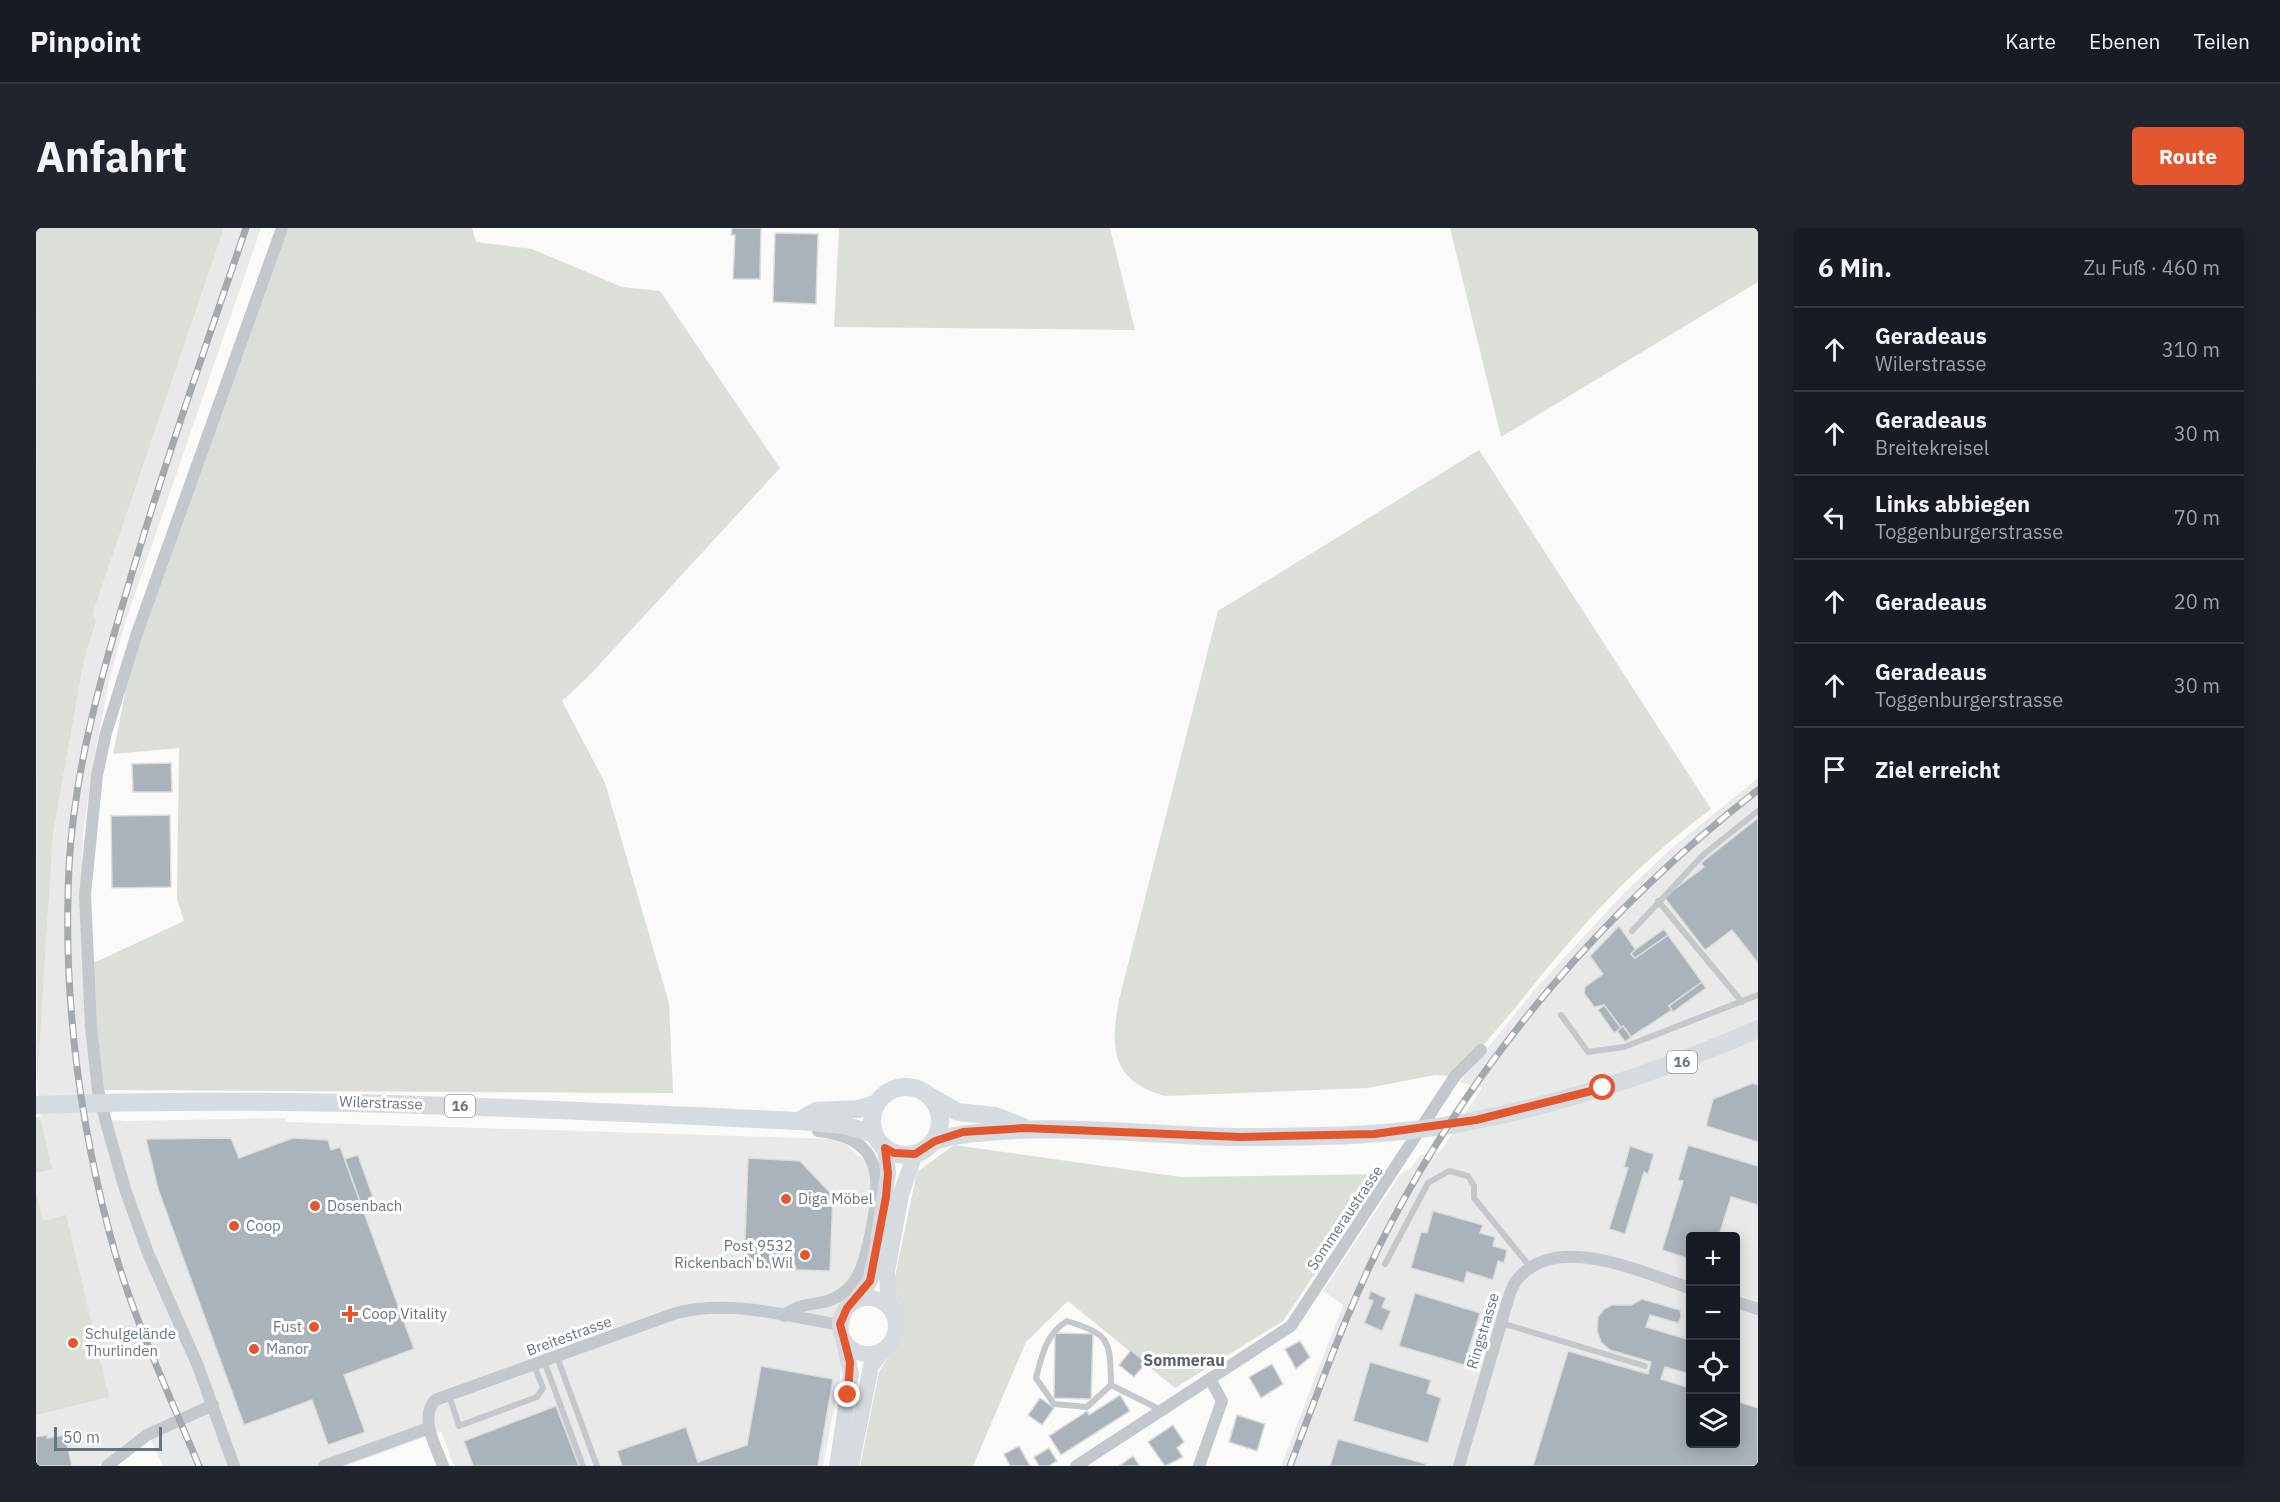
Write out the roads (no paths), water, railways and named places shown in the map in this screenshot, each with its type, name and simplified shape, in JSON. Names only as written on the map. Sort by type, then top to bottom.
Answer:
[{"type":"main road","name":"16","points":[[935,1141],[963,1132],[1024,1128],[1241,1137],[1374,1134],[1424,1128],[1476,1120],[1603,1088],[1673,1066],[1758,1029]]},
{"type":"main road","points":[[837,1466],[851,1374],[842,1332],[847,1308],[870,1281],[887,1189],[888,1173],[879,1141],[872,1113],[876,1104],[892,1089],[902,1086],[912,1087],[931,1097],[941,1118],[935,1141],[915,1154],[894,1153],[879,1141]]},
{"type":"main road","name":"16","points":[[931,1097],[958,1112],[995,1116],[1024,1128]]},
{"type":"main road","name":"Wilerstrasse","points":[[36,1105],[122,1101],[309,1101],[799,1120],[844,1125],[879,1141]]},
{"type":"main road","name":"Wilerstrasse","points":[[799,1120],[816,1111],[858,1109],[876,1104]]},
{"type":"main road","points":[[851,1466],[871,1366],[895,1336],[897,1328],[887,1291],[887,1272],[901,1194],[915,1154]]},
{"type":"main road","points":[[855,1301],[874,1298],[887,1305],[894,1313]]},
{"type":"main road","points":[[842,1332],[849,1348],[863,1354],[882,1352]]},
{"type":"street","points":[[234,1466],[213,1405],[144,1243],[106,1126],[98,1089],[91,1027],[85,895],[96,785],[106,733],[137,633],[282,228]]},
{"type":"street","name":"Sommeraustrasse","points":[[1076,1466],[1291,1326],[1443,1094],[1455,1077],[1481,1050]]},
{"type":"street","points":[[784,1316],[795,1306],[826,1302],[843,1293],[858,1274],[866,1257],[878,1200],[876,1168],[862,1147],[850,1139],[831,1132],[814,1131],[799,1120]]},
{"type":"street","name":"Ringstrasse","points":[[1459,1466],[1515,1282],[1532,1268],[1546,1259],[1570,1255],[1595,1259],[1686,1287]]},
{"type":"street","points":[[1740,1303],[1758,1309]]},
{"type":"street","name":"Breitestrasse","points":[[429,1428],[429,1406],[435,1400],[700,1307],[725,1306],[784,1316],[842,1332]]},
{"type":"street","points":[[1199,1466],[1222,1401],[1210,1379]]},
{"type":"street","points":[[107,1466],[147,1436],[213,1405]]},
{"type":"street","points":[[324,1466],[429,1428],[443,1466]]},
{"type":"lane","points":[[1632,931],[1703,855],[1758,811]]},
{"type":"lane","points":[[1658,901],[1742,1002]]},
{"type":"lane","points":[[1560,1015],[1588,1052],[1624,1047],[1758,995]]},
{"type":"lane","points":[[1385,1264],[1415,1203],[1428,1184],[1449,1171],[1468,1176],[1474,1186],[1474,1198],[1532,1268]]},
{"type":"lane","points":[[1067,1321],[1096,1330],[1110,1348],[1111,1385],[1087,1407],[1054,1404],[1036,1378],[1045,1345],[1054,1329],[1067,1321]]},
{"type":"lane","points":[[1501,1323],[1645,1366]]},
{"type":"lane","points":[[557,1357],[597,1466]]},
{"type":"lane","points":[[449,1395],[459,1426],[537,1396],[543,1388],[539,1363]]},
{"type":"lane","points":[[539,1363],[583,1466]]},
{"type":"lane","points":[[1111,1385],[1162,1410]]},
{"type":"railway","points":[[199,1466],[127,1291],[98,1186],[75,1050],[68,959],[69,867],[82,761],[107,658],[155,499],[246,228]]},
{"type":"railway","points":[[1290,1466],[1337,1343],[1376,1252],[1426,1161],[1465,1100],[1506,1043],[1551,987],[1599,934],[1649,883],[1758,790]]},
{"type":"place","name":"Diga Möbel","points":[[786,1199]]},
{"type":"place","name":"Dosenbach","points":[[315,1206]]},
{"type":"place","name":"Coop","points":[[234,1226]]},
{"type":"place","name":"Post 9532 Rickenbach b. Wil","points":[[805,1255]]},
{"type":"place","name":"Coop Vitality","points":[[350,1314]]},
{"type":"place","name":"Fust","points":[[314,1327]]},
{"type":"place","name":"Schulgelände Thurlinden","points":[[73,1343]]},
{"type":"place","name":"Manor","points":[[254,1349]]},
{"type":"district","name":"Sommerau","points":[[1184,1360]]}]
